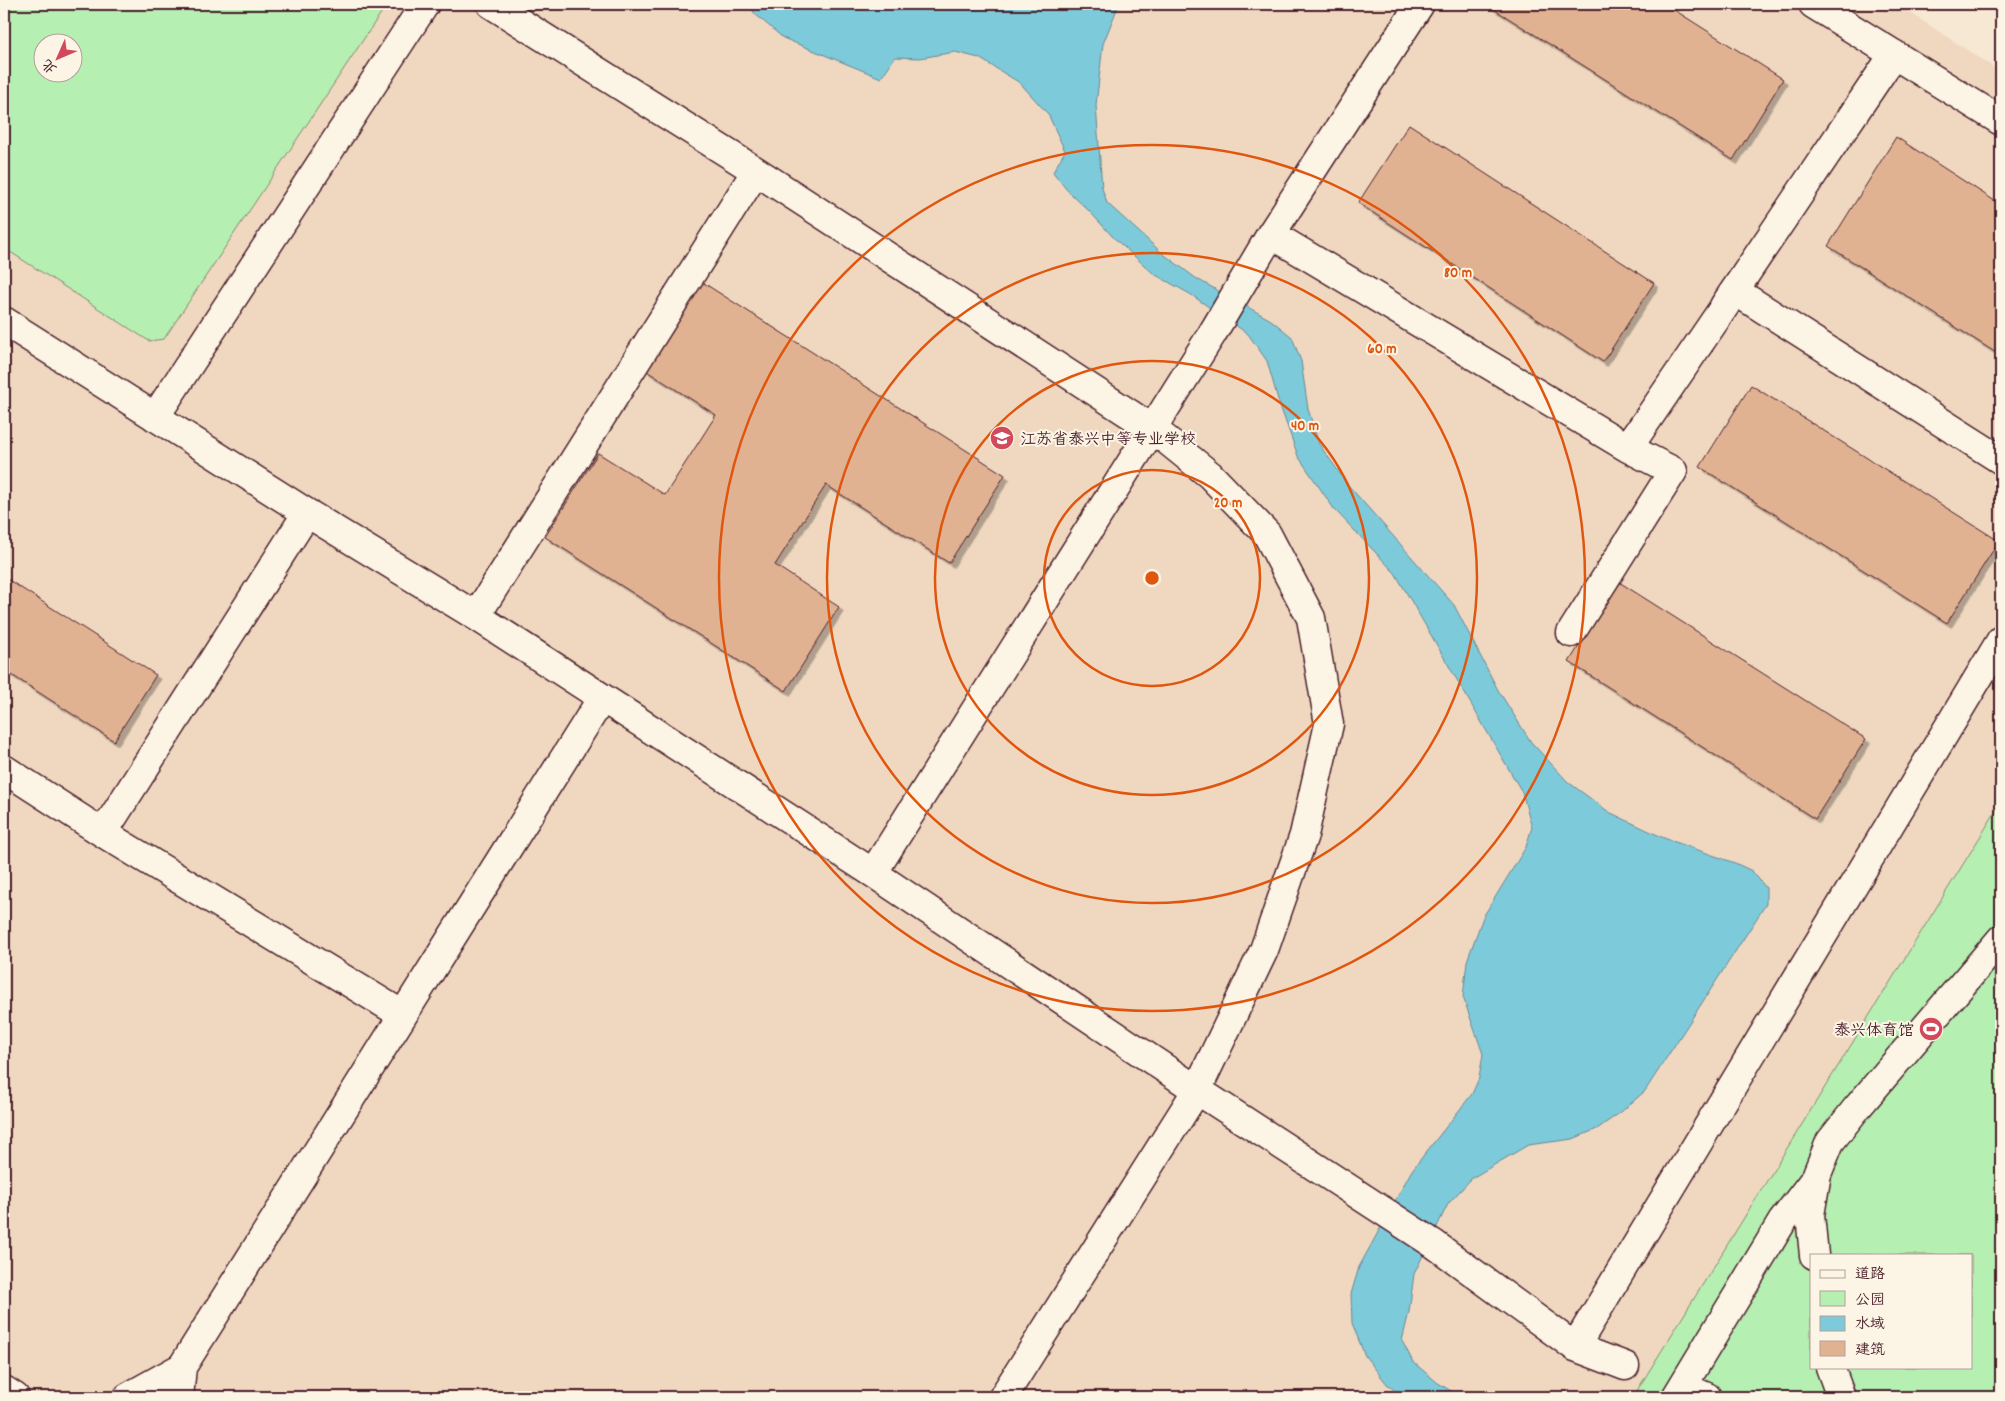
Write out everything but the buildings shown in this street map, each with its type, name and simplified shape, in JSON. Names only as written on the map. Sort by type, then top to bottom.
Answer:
[{"type":"lane","points":[[155,417],[425,4]]},
{"type":"lane","points":[[491,4],[756,170],[1152,429],[1210,475],[1267,534],[1311,618],[1329,724],[1304,835],[1264,950],[1197,1090],[1003,1397]]},
{"type":"lane","points":[[873,873],[1212,334],[1271,234],[1420,4]]},
{"type":"lane","points":[[1812,4],[2001,122]]},
{"type":"lane","points":[[1628,448],[1894,54]]},
{"type":"lane","points":[[476,616],[756,170]]},
{"type":"lane","points":[[1271,234],[1628,448],[1673,471],[1571,633]]},
{"type":"lane","points":[[1628,448],[1735,291],[2001,460]]},
{"type":"lane","points":[[4,321],[307,513],[476,616],[873,873],[1197,1090],[1434,1244],[1575,1346],[1625,1366]]},
{"type":"lane","points":[[103,833],[307,513]]},
{"type":"lane","points":[[1575,1346],[2001,640]]},
{"type":"lane","points":[[179,1397],[182,1367],[602,698]]},
{"type":"lane","points":[[4,769],[103,833],[403,1015]]},
{"type":"lane","points":[[1814,1254],[1810,1215],[1818,1174],[1830,1142],[2001,939]]},
{"type":"lane","points":[[1689,1394],[1782,1222],[1818,1174]]},
{"type":"lane","points":[[128,1397],[182,1367]]},
{"type":"lane","points":[[1830,1368],[1840,1397]]},
{"type":"lane","points":[[4,1390],[15,1397]]},
{"type":"shaded area","name":"江苏省泰兴中等专业学校","points":[[4,4],[1897,4],[2001,72],[2001,803],[1633,1397],[4,1397]]},
{"type":"green space","points":[[4,4],[387,4],[164,339],[149,341],[4,248]]},
{"type":"green space","name":"泰兴体育馆","points":[[2001,803],[2001,1397],[1633,1397]]},
{"type":"water","points":[[749,4],[1119,4],[1103,44],[1096,105],[1102,188],[1107,203],[1162,253],[1197,279],[1271,320],[1292,337],[1301,361],[1308,409],[1319,444],[1349,486],[1454,605],[1498,690],[1531,742],[1568,782],[1609,812],[1664,838],[1735,863],[1752,871],[1766,888],[1766,904],[1645,1091],[1621,1112],[1597,1129],[1573,1139],[1528,1145],[1472,1178],[1448,1204],[1414,1274],[1409,1312],[1402,1341],[1413,1362],[1438,1383],[1461,1397],[1402,1397],[1387,1384],[1365,1356],[1352,1323],[1351,1294],[1359,1267],[1412,1170],[1472,1094],[1479,1078],[1483,1054],[1463,997],[1467,961],[1483,917],[1526,847],[1532,827],[1522,792],[1395,573],[1334,509],[1298,456],[1279,403],[1267,361],[1248,334],[1190,294],[1154,274],[1114,238],[1066,189],[1053,172],[1065,151],[1048,114],[1020,83],[979,58],[955,52],[920,58],[895,57],[881,78],[783,38],[755,14]]},
{"type":"place","name":"江苏省泰兴中等专业学校","points":[[1002,438]]},
{"type":"place","name":"泰兴体育馆","points":[[1931,1029]]}]
